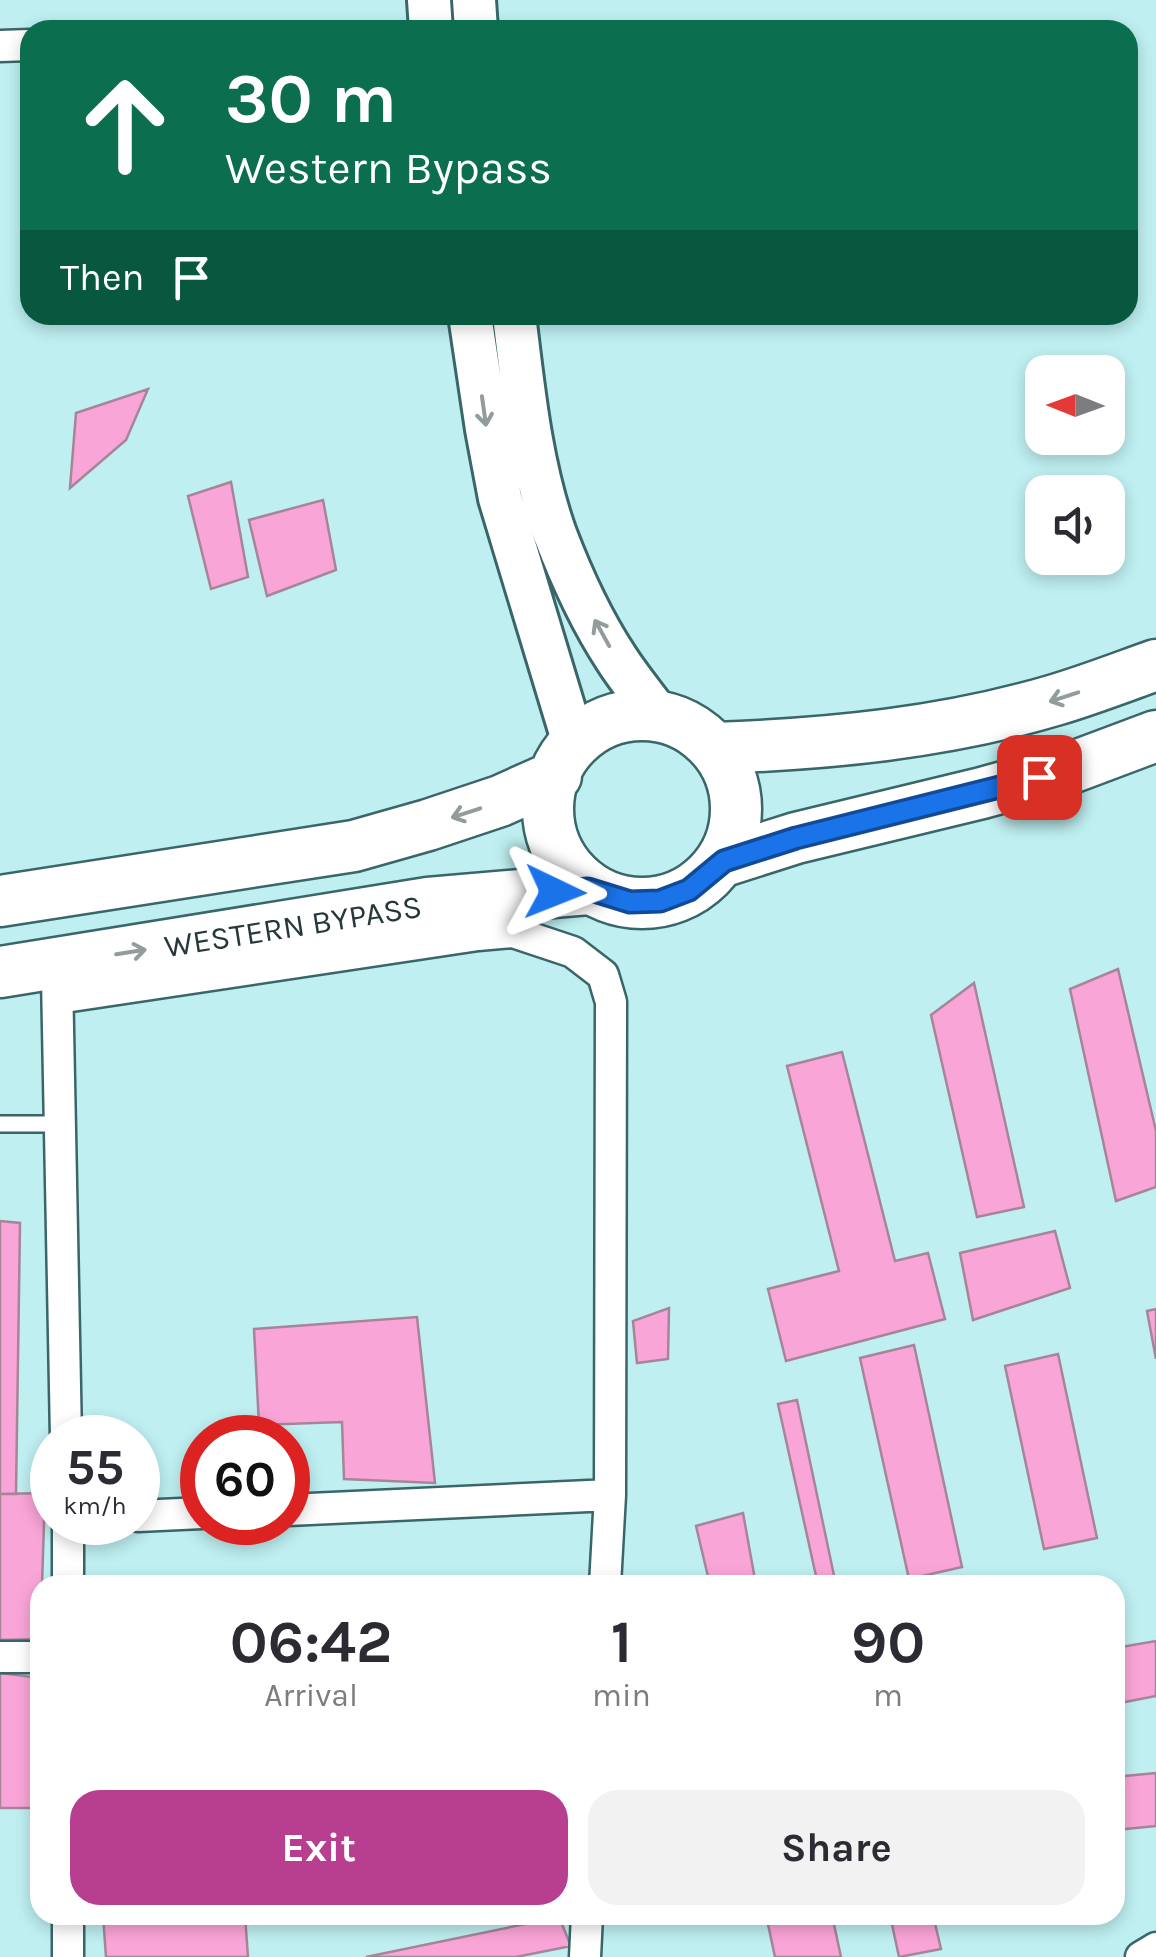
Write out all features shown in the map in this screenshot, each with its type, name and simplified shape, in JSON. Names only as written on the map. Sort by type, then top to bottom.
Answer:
[{"type":"main road","points":[[472,325],[500,498],[565,760],[550,792],[549,823],[558,852],[588,889],[630,902],[660,901],[689,890],[724,861],[796,838],[1068,769],[1156,736]]},
{"type":"main road","points":[[515,325],[540,483],[555,532],[585,604],[608,645],[657,714]]},
{"type":"main road","points":[[714,748],[808,744],[949,725],[1054,700],[1156,665]]},
{"type":"main road","points":[[0,900],[354,846],[500,802],[565,760],[594,727],[618,716],[657,714],[686,725],[714,748],[729,770],[735,796],[735,823],[724,861]]},
{"type":"main road","name":"WESTERN BYPASS","points":[[0,972],[57,981],[428,904],[588,889]]},
{"type":"street","points":[[66,1415],[57,981],[513,932],[573,952],[603,975],[611,1002],[610,1495],[606,1575]]},
{"type":"street","points":[[310,1509],[610,1495]]},
{"type":"street","points":[[68,1545],[68,1575]]},
{"type":"street","points":[[0,1657],[30,1657]]},
{"type":"street","points":[[68,1925],[68,1957]]},
{"type":"street","points":[[584,1957],[586,1925]]},
{"type":"street","points":[[1140,1957],[1156,1948]]},
{"type":"lane","points":[[0,1124],[61,1124]]},
{"type":"building","points":[[148,389],[126,440],[70,488],[76,413]]},
{"type":"building","points":[[231,482],[248,577],[211,589],[188,496]]},
{"type":"building","points":[[323,500],[336,570],[267,596],[249,520]]},
{"type":"building","points":[[1118,969],[1156,1131],[1156,1187],[1116,1201],[1070,989]]},
{"type":"building","points":[[974,983],[1024,1207],[977,1217],[931,1015]]},
{"type":"building","points":[[842,1052],[895,1261],[928,1253],[945,1319],[786,1361],[768,1289],[839,1271],[787,1066]]},
{"type":"building","points":[[0,1221],[20,1223],[16,1494],[0,1494]]},
{"type":"building","points":[[1055,1231],[1070,1288],[973,1320],[960,1253]]},
{"type":"building","points":[[669,1308],[668,1359],[637,1363],[633,1321]]},
{"type":"building","points":[[1156,1309],[1156,1359],[1147,1311]]},
{"type":"building","points":[[417,1317],[435,1483],[344,1479],[342,1422],[310,1423],[310,1415],[258,1415],[254,1329]]},
{"type":"building","points":[[914,1345],[962,1567],[908,1575],[860,1358]]},
{"type":"building","points":[[1058,1354],[1097,1538],[1044,1549],[1005,1366]]},
{"type":"building","points":[[797,1400],[834,1575],[816,1575],[778,1404]]},
{"type":"building","points":[[30,1493],[30,1545],[43,1545],[42,1575],[30,1575],[30,1639],[0,1640],[0,1494]]},
{"type":"building","points":[[743,1513],[754,1575],[708,1575],[696,1526]]},
{"type":"building","points":[[1156,1641],[1156,1696],[1125,1702],[1125,1646]]},
{"type":"building","points":[[0,1673],[30,1677],[30,1808],[0,1808]]},
{"type":"building","points":[[1156,1773],[1156,1826],[1125,1829],[1125,1776]]},
{"type":"building","points":[[104,1925],[246,1925],[248,1957],[106,1957]]},
{"type":"building","points":[[520,1925],[562,1925],[571,1946],[516,1957],[366,1957]]},
{"type":"building","points":[[768,1925],[834,1925],[841,1957],[775,1957]]},
{"type":"building","points":[[892,1925],[935,1925],[941,1949],[899,1957]]},
{"type":"route","points":[[555,892],[588,889],[630,902],[660,901],[689,890],[724,861],[796,838],[1039,777]]}]
